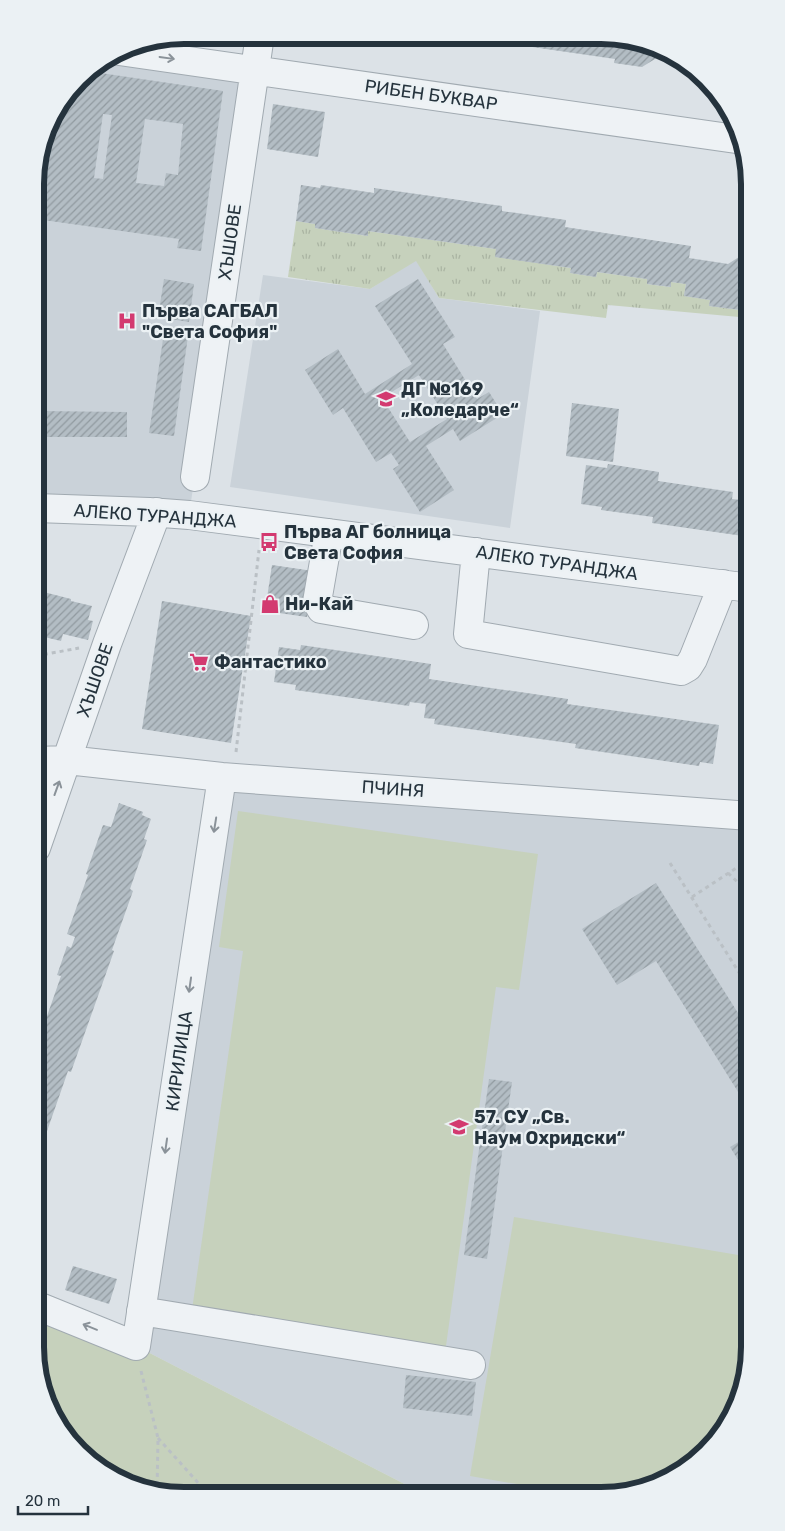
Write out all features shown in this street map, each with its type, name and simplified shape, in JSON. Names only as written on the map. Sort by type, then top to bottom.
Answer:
[{"type":"street","name":"ХЪШОВЕ","points":[[195,477],[259,44]]},
{"type":"street","name":"РИБЕН БУКВАР","points":[[133,53],[734,139]]},
{"type":"street","name":"АЛЕКО ТУРАНДЖА","points":[[44,508],[157,512],[741,587]]},
{"type":"street","name":"ХЪШОВЕ","points":[[44,825],[107,644],[157,512]]},
{"type":"street","points":[[329,533],[317,602],[321,609],[414,625]]},
{"type":"street","points":[[476,552],[468,634],[681,671],[688,667],[693,660],[723,584]]},
{"type":"street","name":"ПЧИНЯ","points":[[44,760],[67,760],[228,777],[741,815]]},
{"type":"street","name":"КИРИЛИЦА","points":[[136,1346],[228,777]]},
{"type":"street","points":[[44,1309],[136,1346]]},
{"type":"street","points":[[141,1311],[472,1365]]},
{"type":"path","points":[[228,777],[261,524]]},
{"type":"path","points":[[44,655],[107,644]]},
{"type":"path","points":[[670,863],[741,976]]},
{"type":"path","points":[[692,897],[741,865]]},
{"type":"path","points":[[728,873],[741,885]]},
{"type":"path","points":[[136,1346],[158,1438],[157,1484]]},
{"type":"path","points":[[158,1438],[203,1487]]},
{"type":"shaded area","name":"Първа САГБАЛ \"Света София\"","points":[[133,53],[255,70],[189,515],[44,508],[45,165],[54,130],[73,98],[91,78],[113,62]]},
{"type":"shaded area","name":"ДГ №169 „Коледарче“","points":[[416,260],[439,298],[540,311],[510,528],[230,487],[263,275],[370,289]]},
{"type":"shaded area","name":"57. СУ „Св. Наум Охридски“","points":[[222,777],[741,815],[741,1357],[739,1375],[727,1409],[712,1433],[687,1458],[671,1469],[647,1480],[620,1486],[410,1487],[136,1346]]},
{"type":"green space","points":[[296,221],[315,224],[315,228],[367,236],[368,231],[496,249],[496,257],[571,268],[570,273],[596,277],[597,272],[647,279],[647,284],[670,287],[671,282],[686,284],[684,296],[710,300],[709,306],[741,309],[741,317],[608,305],[606,318],[439,298],[416,261],[370,289],[288,277]]},
{"type":"green space","points":[[238,811],[538,854],[519,990],[496,987],[445,1353],[191,1317],[243,951],[219,947]]},
{"type":"green space","points":[[514,1217],[741,1255],[741,1357],[739,1375],[734,1393],[718,1425],[687,1458],[671,1469],[647,1480],[620,1486],[534,1487],[470,1476]]},
{"type":"green space","points":[[44,1318],[136,1346],[410,1487],[165,1486],[130,1477],[114,1469],[78,1440],[58,1409],[46,1375]]},
{"type":"building","points":[[511,44],[620,45],[647,51],[659,56],[642,67],[614,63],[615,59]]},
{"type":"building","points":[[98,73],[223,91],[201,251],[177,248],[179,239],[44,220],[44,174],[54,130],[73,98]],"holes":[[[103,114],[112,115],[103,179],[94,178]],[[145,119],[183,124],[178,175],[166,173],[164,186],[136,183]]]},
{"type":"building","points":[[273,104],[325,112],[318,157],[267,149]]},
{"type":"building","points":[[301,185],[320,188],[321,185],[374,193],[374,188],[502,206],[502,211],[566,220],[565,227],[691,246],[689,258],[728,264],[741,256],[741,309],[709,306],[710,300],[684,296],[686,284],[671,282],[671,287],[647,284],[647,279],[597,272],[596,277],[570,273],[571,268],[495,257],[496,249],[368,231],[368,236],[315,228],[315,224],[296,221]]},
{"type":"building","points":[[164,279],[194,284],[189,322],[158,317]]},
{"type":"building","points":[[418,279],[455,337],[443,344],[477,399],[489,392],[503,414],[460,441],[453,429],[426,446],[454,490],[420,512],[393,469],[399,465],[391,453],[376,462],[343,408],[333,415],[305,370],[338,349],[365,394],[412,364],[375,306]],"holes":[[[419,375],[447,419],[410,442],[382,398]]]},
{"type":"building","points":[[165,326],[189,329],[174,436],[149,433]]},
{"type":"building","points":[[572,403],[619,409],[613,462],[566,456]]},
{"type":"building","points":[[44,411],[127,412],[127,437],[44,437]]},
{"type":"building","points":[[608,464],[659,472],[658,481],[733,492],[732,499],[741,500],[741,536],[652,523],[653,517],[601,510],[602,507],[581,504],[586,465],[607,468]]},
{"type":"building","points":[[272,565],[313,571],[307,617],[265,611]]},
{"type":"building","points":[[44,592],[92,606],[88,620],[93,621],[88,640],[63,634],[61,641],[44,637]]},
{"type":"building","points":[[162,601],[251,616],[231,743],[142,729]]},
{"type":"building","points":[[301,645],[431,664],[429,679],[568,699],[567,704],[719,725],[713,764],[700,762],[699,766],[575,748],[576,744],[434,724],[435,719],[424,718],[426,704],[410,702],[409,706],[295,690],[296,685],[274,682],[279,647],[300,650]]},
{"type":"building","points":[[119,803],[143,812],[142,815],[151,819],[144,839],[147,840],[130,889],[133,891],[112,950],[114,951],[71,1072],[68,1071],[46,1134],[44,1133],[44,1018],[46,1019],[61,976],[57,975],[67,946],[71,948],[75,937],[67,934],[103,825],[111,827]]},
{"type":"building","points":[[656,883],[741,1018],[741,1094],[656,961],[617,985],[582,929]]},
{"type":"building","points":[[489,1079],[512,1082],[487,1259],[464,1255]]},
{"type":"building","points":[[741,1140],[741,1165],[730,1147]]},
{"type":"building","points":[[73,1266],[117,1279],[109,1304],[65,1290]]},
{"type":"building","points":[[406,1375],[476,1382],[472,1416],[403,1408]]},
{"type":"place","name":"Първа САГБАЛ \"Света София\"","points":[[127,321]]},
{"type":"place","name":"ДГ №169 „Коледарче“","points":[[386,399]]},
{"type":"place","name":"Първа АГ болница Света София","points":[[269,542]]},
{"type":"place","name":"Ни-Кай","points":[[270,604]]},
{"type":"place","name":"Фантастико","points":[[199,662]]},
{"type":"place","name":"57. СУ „Св. Наум Охридски“","points":[[459,1127]]}]
